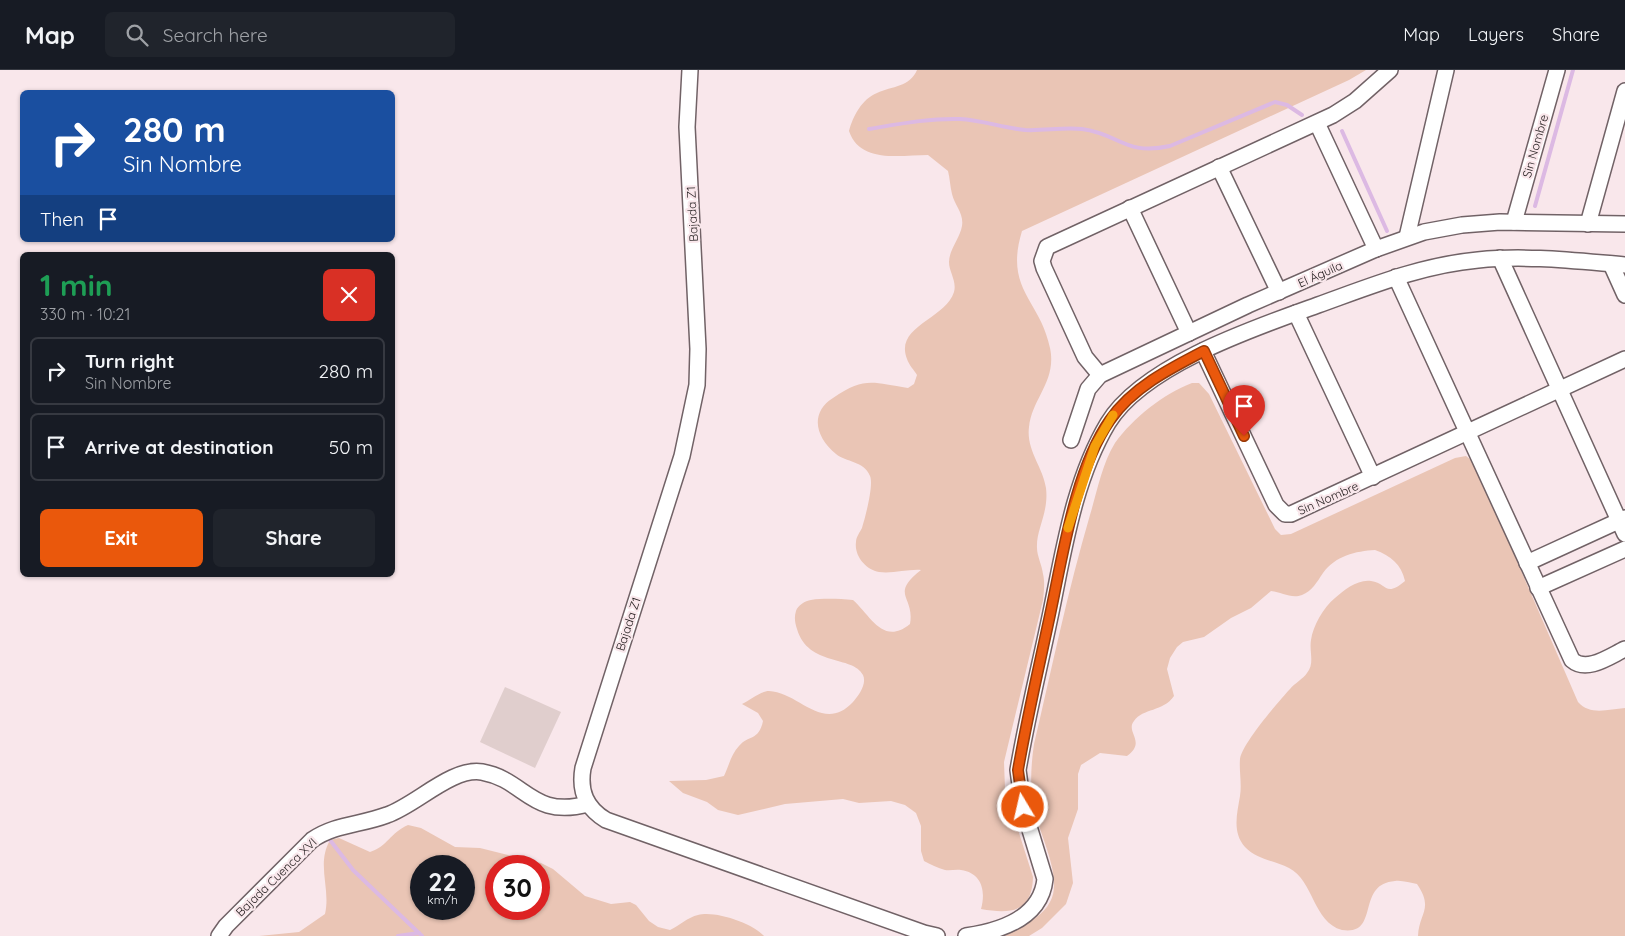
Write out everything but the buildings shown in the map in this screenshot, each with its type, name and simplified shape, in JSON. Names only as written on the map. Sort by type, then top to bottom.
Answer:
[{"type":"street","name":"Bajada Z1","points":[[588,804],[581,781],[583,768],[682,456],[697,385],[698,349],[687,127],[690,70]]},
{"type":"street","points":[[1100,375],[1085,357],[1042,261],[1047,247],[1317,122],[1355,101],[1390,70]]},
{"type":"street","points":[[1407,238],[1446,70]]},
{"type":"street","name":"Sin Nombre","points":[[1514,222],[1557,70]]},
{"type":"street","points":[[1588,224],[1625,91]]},
{"type":"street","points":[[1317,122],[1376,249]]},
{"type":"street","points":[[1219,167],[1279,292]]},
{"type":"street","points":[[1130,208],[1189,333]]},
{"type":"street","name":"El Águila","points":[[1071,440],[1088,389],[1100,375],[1376,249],[1407,238],[1462,225],[1514,222],[1625,224]]},
{"type":"street","points":[[1500,258],[1623,524],[1527,563]]},
{"type":"street","points":[[966,936],[1002,927],[1018,919],[1035,906],[1044,891],[1045,879],[1023,807],[1018,770],[1068,528],[1095,446],[1109,421],[1122,405],[1138,390],[1158,376],[1204,351],[1245,332],[1396,276],[1449,264],[1500,258],[1533,258],[1618,264],[1625,295]]},
{"type":"street","points":[[1396,276],[1569,654],[1578,664],[1594,663],[1625,649]]},
{"type":"street","name":"Sin Nombre","points":[[1296,313],[1373,477]]},
{"type":"street","name":"Sin Nombre","points":[[1204,351],[1276,505],[1284,514],[1299,512],[1625,359]]},
{"type":"street","points":[[1538,588],[1625,550]]},
{"type":"street","name":"Bajada Cuenca XVI","points":[[219,936],[226,926],[312,840],[324,832],[388,815],[466,772],[484,772],[550,806],[570,809],[588,804]]},
{"type":"street","points":[[588,804],[596,814],[606,820],[937,936]]},
{"type":"shaded area","points":[[917,70],[1366,70],[1349,80],[1022,231],[1017,267],[1020,281],[1045,331],[1051,360],[1047,380],[1031,417],[1029,427],[1032,451],[1042,473],[1046,488],[1046,505],[1037,541],[1044,580],[1043,600],[1004,762],[1005,789],[1033,877],[1029,898],[1024,904],[1010,911],[981,909],[983,896],[981,884],[974,875],[961,870],[945,870],[924,861],[921,851],[921,826],[916,813],[905,805],[891,801],[859,803],[843,799],[785,804],[738,815],[718,810],[707,802],[683,793],[669,781],[706,780],[724,776],[736,749],[759,732],[763,721],[758,713],[742,704],[763,692],[780,693],[811,709],[831,714],[842,711],[858,696],[862,689],[864,678],[858,669],[820,655],[803,641],[795,622],[795,613],[802,604],[816,599],[853,600],[878,626],[885,630],[892,632],[901,630],[910,624],[911,615],[905,596],[906,585],[921,570],[879,572],[874,571],[862,562],[857,552],[856,540],[862,528],[869,502],[870,476],[864,467],[840,457],[829,448],[820,433],[818,418],[825,404],[853,386],[877,383],[908,388],[914,384],[917,375],[907,359],[905,348],[908,338],[914,330],[949,301],[954,292],[955,288],[949,266],[949,257],[961,230],[962,221],[961,213],[952,194],[948,171],[928,155],[882,155],[862,149],[854,142],[849,131],[856,114],[867,99],[877,93],[905,83],[914,76]]},
{"type":"shaded area","points":[[1192,383],[1199,383],[1209,394],[1275,529],[1281,535],[1291,534],[1455,458],[1466,456],[1474,462],[1578,702],[1588,709],[1594,710],[1625,708],[1625,936],[1418,936],[1425,905],[1424,899],[1417,884],[1403,881],[1383,884],[1375,891],[1361,925],[1354,930],[1342,930],[1332,926],[1325,919],[1304,882],[1297,874],[1283,865],[1255,855],[1241,841],[1236,823],[1241,791],[1240,759],[1242,752],[1270,712],[1309,669],[1311,665],[1312,635],[1316,623],[1331,602],[1356,583],[1371,581],[1390,589],[1405,581],[1398,565],[1386,555],[1375,550],[1353,553],[1334,562],[1311,589],[1302,595],[1290,596],[1271,591],[1251,608],[1231,618],[1204,637],[1183,642],[1177,647],[1170,658],[1167,669],[1174,696],[1164,705],[1142,714],[1134,721],[1132,729],[1136,742],[1133,751],[1127,756],[1100,753],[1081,765],[1078,774],[1078,809],[1068,838],[1073,883],[1066,904],[1042,928],[1029,936],[1004,936],[1030,922],[1041,913],[1050,902],[1053,892],[1052,867],[1033,805],[1031,782],[1033,752],[1067,600],[1103,469],[1115,443],[1140,416],[1160,400]]},
{"type":"shaded area","points":[[408,825],[421,828],[455,847],[480,848],[508,855],[485,855],[485,920],[550,920],[550,868],[585,896],[611,904],[630,902],[636,905],[649,921],[658,927],[670,930],[694,916],[714,914],[743,922],[764,936],[259,936],[299,932],[325,914],[324,858],[330,840],[339,838],[370,852],[381,846]]},
{"type":"waterway","points":[[1535,206],[1573,70]]},
{"type":"waterway","points":[[869,129],[926,120],[960,119],[1025,130],[1082,129],[1105,135],[1132,146],[1155,148],[1170,146],[1275,102],[1287,105],[1302,115]]},
{"type":"waterway","points":[[1342,131],[1387,231]]},
{"type":"waterway","points":[[330,840],[353,870],[422,936]]},
{"type":"waterway","points":[[398,936],[419,933]]},
{"type":"slow traffic","points":[[1068,528],[1095,446],[1113,415]]},
{"type":"route","points":[[1023,807],[1019,789],[1018,770],[1068,528],[1095,446],[1109,421],[1138,390],[1158,376],[1204,351],[1244,436]]}]
